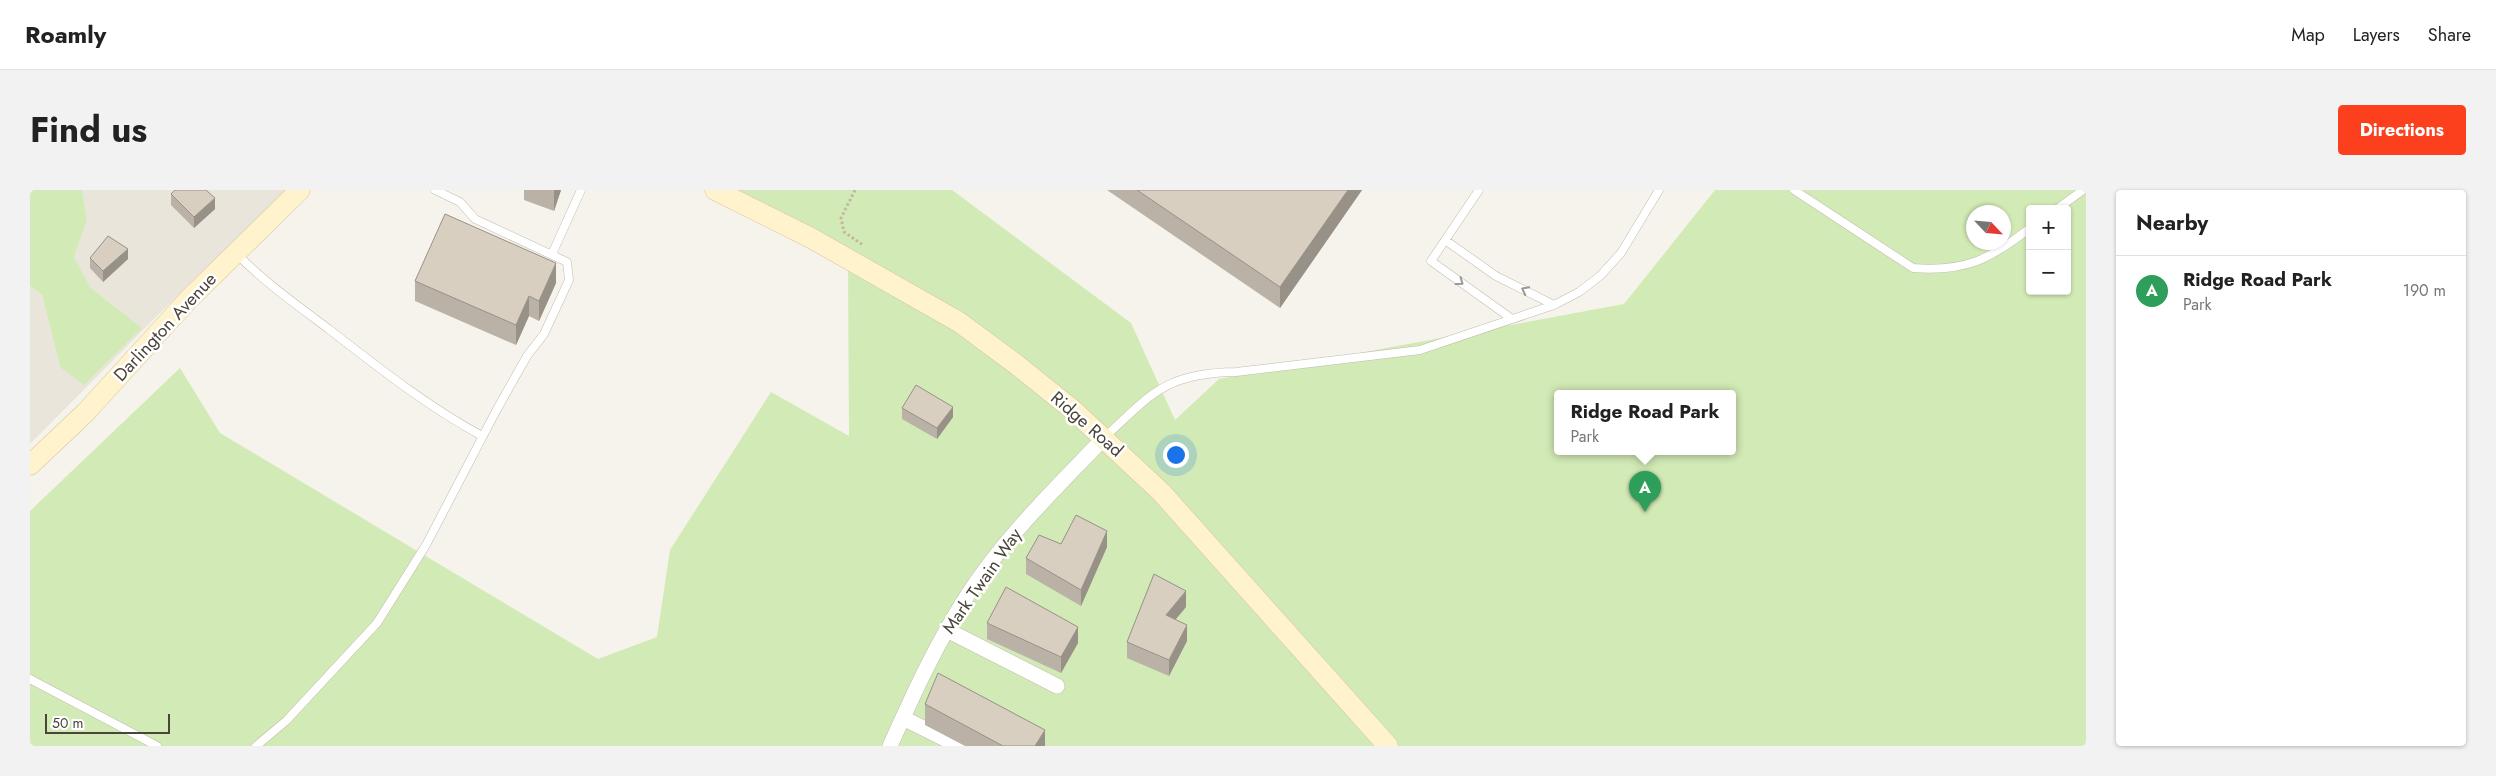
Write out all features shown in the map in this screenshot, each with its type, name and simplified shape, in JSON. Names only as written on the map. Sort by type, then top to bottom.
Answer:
[{"type":"street","name":"Darlington Avenue","points":[[34,455],[85,413],[189,299],[300,190]]},
{"type":"street","name":"Ridge Road","points":[[715,190],[811,238],[959,322],[1017,365],[1104,438],[1161,492],[1388,746]]},
{"type":"street","name":"Mark Twain Way","points":[[890,746],[947,630],[967,596],[1003,547],[1034,510],[1104,438]]},
{"type":"street","points":[[947,630],[1057,686]]},
{"type":"street","points":[[903,718],[959,746]]},
{"type":"lane","points":[[256,746],[292,714],[377,623],[426,545],[482,436],[527,356],[544,334],[570,280],[567,262],[475,219],[460,202],[435,190]]},
{"type":"lane","points":[[552,254],[581,190]]},
{"type":"lane","points":[[1479,190],[1431,261],[1512,319]]},
{"type":"lane","points":[[1104,438],[1147,398],[1167,385],[1186,377],[1205,373],[1236,372],[1420,350],[1554,305],[1579,292],[1600,276],[1621,253],[1659,190]]},
{"type":"lane","points":[[1794,190],[1913,268],[1934,270],[1958,267],[1985,259],[2002,250],[2026,231]]},
{"type":"lane","points":[[2062,205],[2083,190]]},
{"type":"lane","points":[[1445,240],[1496,276],[1554,305]]},
{"type":"lane","points":[[236,253],[256,273],[387,374],[434,407],[482,436]]},
{"type":"lane","points":[[30,679],[157,746]]},
{"type":"shaded area","points":[[82,190],[288,190],[164,309],[30,444],[30,286],[42,295],[60,367],[142,328],[91,288],[74,257],[87,220]]},
{"type":"green space","points":[[30,190],[82,190],[87,220],[74,257],[91,288],[142,328],[84,385],[60,367],[42,295],[30,286]]},
{"type":"green space","points":[[718,190],[952,190],[1131,323],[1175,420],[1219,379],[1624,304],[1715,190],[2086,190],[2086,746],[30,746],[30,511],[180,368],[220,433],[598,659],[657,637],[670,550],[771,392],[849,436],[848,264]]},
{"type":"building","points":[[175,190],[206,190],[215,198],[194,217],[171,194]]},
{"type":"building","points":[[1137,190],[1348,190],[1280,287]]},
{"type":"building","points":[[445,214],[556,263],[539,301],[529,296],[516,325],[415,281]]},
{"type":"building","points":[[108,236],[128,249],[103,271],[90,258]]},
{"type":"building","points":[[916,385],[953,407],[937,428],[902,408]]},
{"type":"building","points":[[1076,515],[1107,531],[1081,590],[1026,558],[1039,535],[1061,544]]},
{"type":"building","points":[[1154,574],[1186,591],[1166,615],[1187,625],[1169,660],[1127,642]]},
{"type":"building","points":[[1006,587],[1078,627],[1061,657],[987,623]]},
{"type":"building","points":[[938,673],[1045,730],[1035,746],[1003,746],[925,704]]},
{"type":"place","name":"Ridge Road Park","points":[[1645,512]]}]
